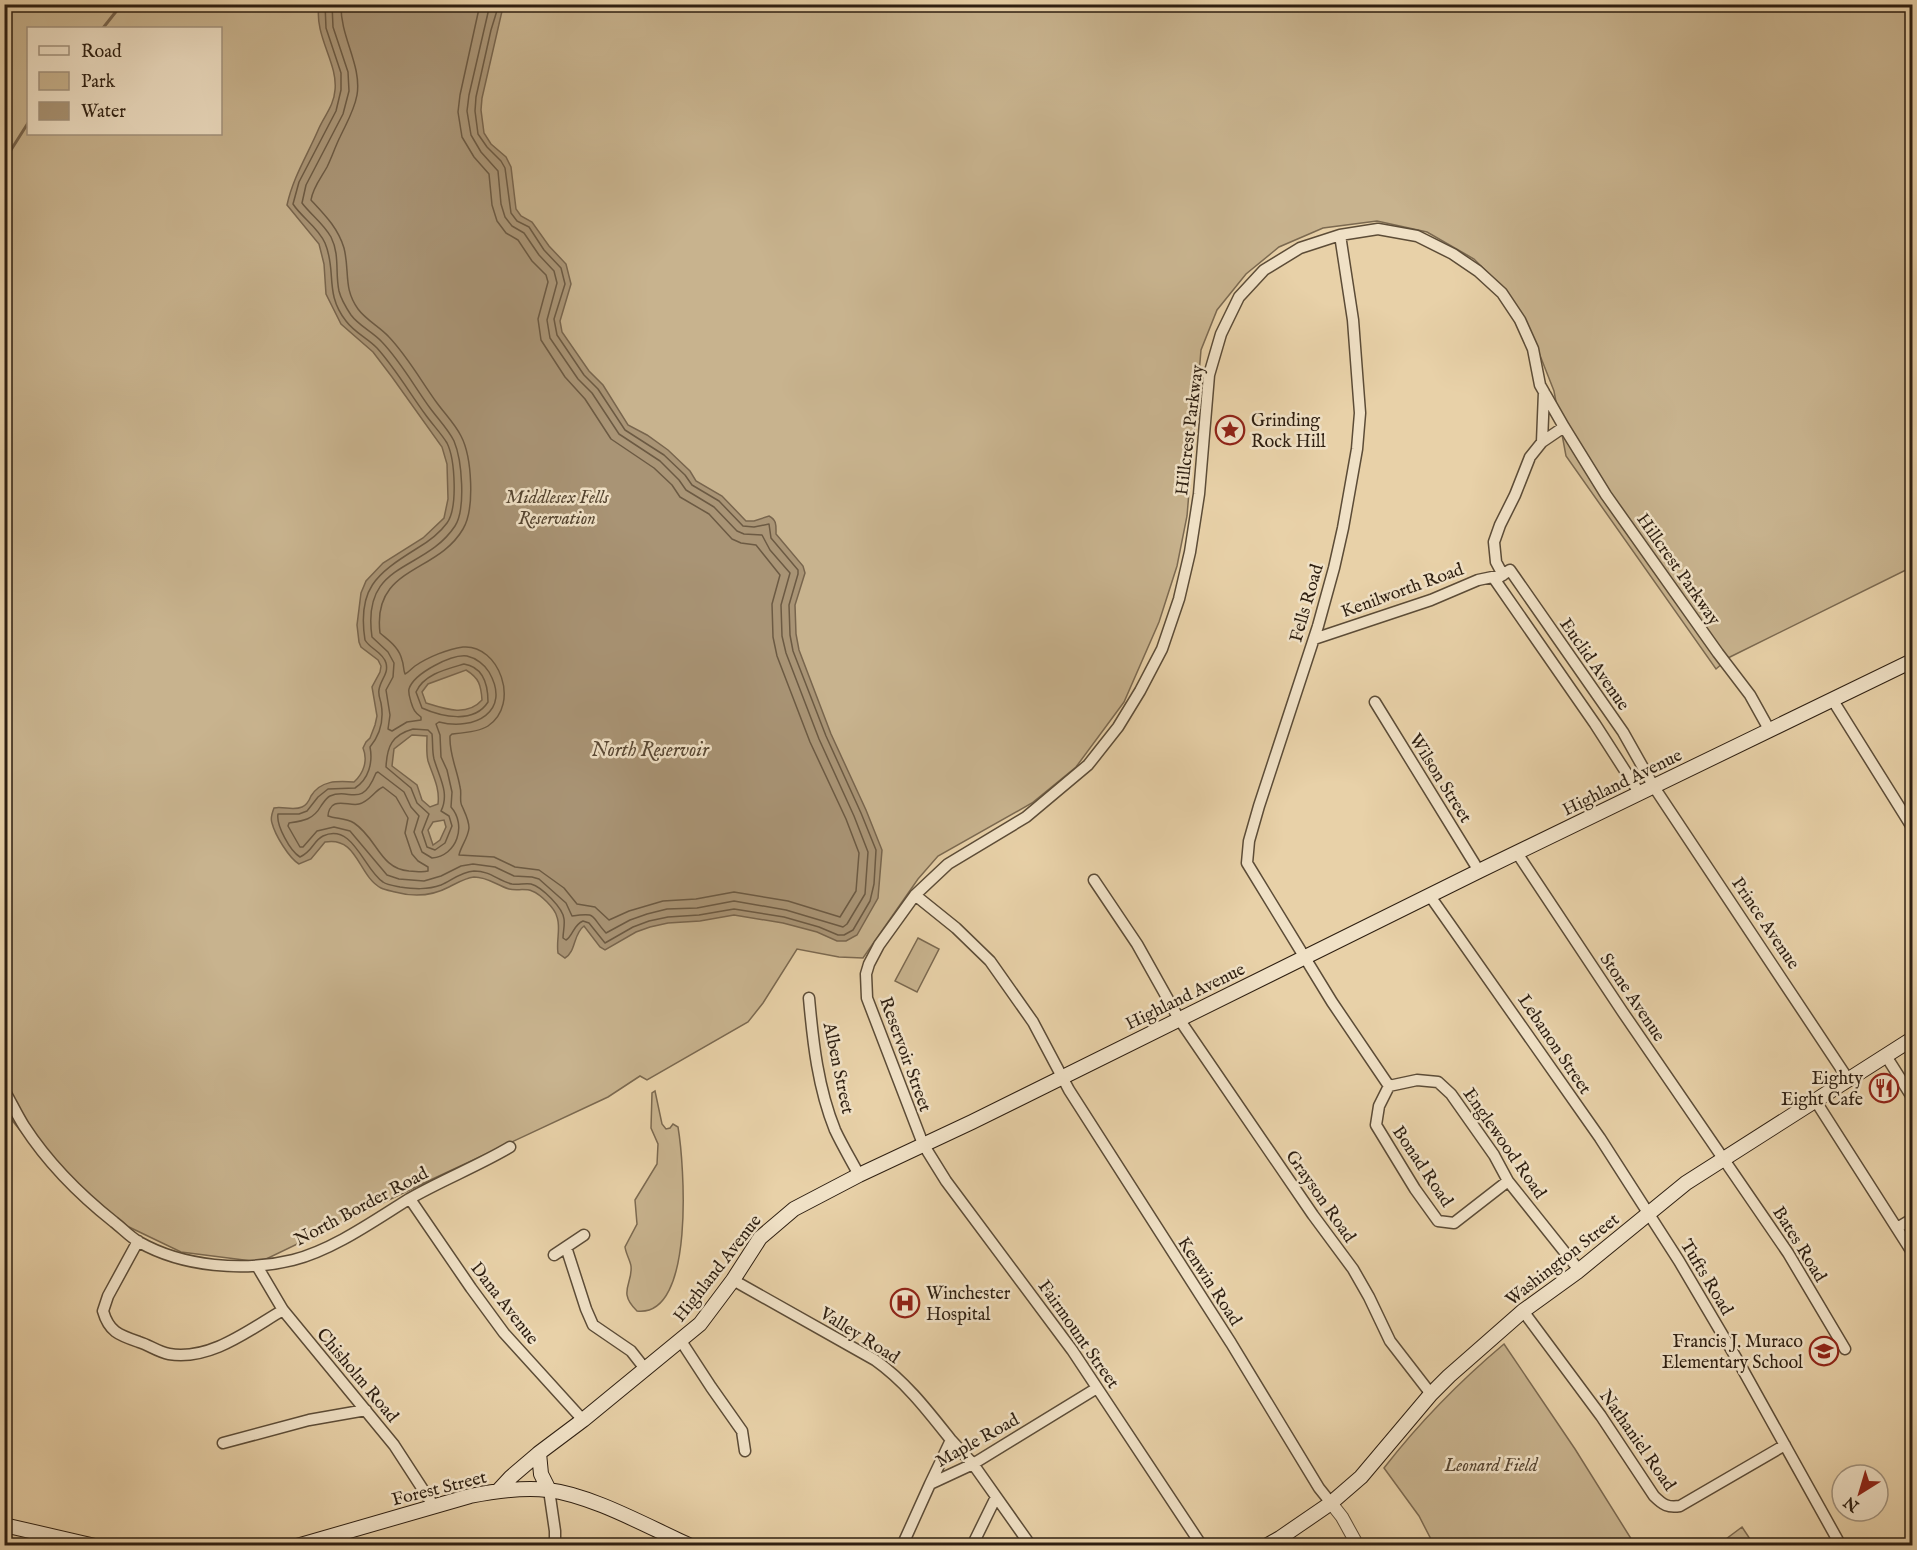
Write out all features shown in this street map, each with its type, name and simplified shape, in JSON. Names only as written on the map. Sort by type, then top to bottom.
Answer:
[{"type":"main road","name":"Highland Avenue","points":[[498,1491],[510,1477],[539,1453],[646,1370],[700,1324],[733,1280],[760,1238],[777,1221],[794,1209],[859,1174],[1912,661]]},
{"type":"main road","name":"Washington Street","points":[[1266,1545],[1281,1542],[1361,1478],[1431,1394],[1523,1311],[1579,1270],[1686,1183],[1912,1039]]},
{"type":"main road","points":[[539,1453],[541,1474],[549,1490]]},
{"type":"main road","name":"Forest Street","points":[[297,1545],[434,1505],[498,1491],[549,1490],[585,1500],[691,1545]]},
{"type":"main road","points":[[4,1525],[95,1545]]},
{"type":"street","name":"Hillcrest Parkway","points":[[866,974],[879,945],[915,895],[948,864],[1034,810],[1088,765],[1118,727],[1162,649],[1179,599],[1190,552],[1199,494],[1209,375],[1221,334],[1239,297],[1264,270],[1300,248],[1340,235],[1378,229],[1417,236],[1453,254],[1478,271],[1502,293],[1520,320],[1533,349],[1540,385],[1563,427],[1606,495],[1750,695],[1770,731]]},
{"type":"street","name":"Fells Road","points":[[1305,958],[1247,863],[1249,841],[1259,806],[1314,639],[1344,528],[1357,449],[1360,413],[1353,320],[1340,235]]},
{"type":"street","points":[[1542,442],[1544,392]]},
{"type":"street","name":"Euclid Avenue","points":[[1503,575],[1496,562],[1494,542],[1530,458],[1542,442],[1563,427]]},
{"type":"street","name":"Euclid Avenue","points":[[1640,794],[1496,580],[1510,570],[1623,732],[1654,787]]},
{"type":"street","name":"Kenilworth Road","points":[[1314,639],[1431,600],[1478,580],[1503,575]]},
{"type":"street","points":[[1832,699],[1912,827]]},
{"type":"street","name":"Wilson Street","points":[[1375,702],[1479,872]]},
{"type":"street","name":"Prince Avenue","points":[[1654,787],[1848,1079]]},
{"type":"street","name":"Stone Avenue","points":[[1517,853],[1622,1011],[1724,1158]]},
{"type":"street","name":"Grayson Road","points":[[1094,880],[1137,944],[1179,1019],[1313,1215],[1353,1269],[1390,1341],[1431,1394]]},
{"type":"street","name":"Kenwin Road","points":[[915,895],[956,928],[990,961],[1033,1022],[1062,1076],[1164,1241],[1231,1343],[1319,1488],[1331,1503]]},
{"type":"street","name":"Lebanon Street","points":[[1430,896],[1599,1138],[1648,1214]]},
{"type":"street","points":[[1305,958],[1389,1086]]},
{"type":"street","name":"Reservoir Street","points":[[866,974],[867,998],[923,1144]]},
{"type":"street","name":"Alben Street","points":[[810,998],[814,1048],[822,1088],[835,1129],[859,1174]]},
{"type":"street","points":[[1886,1056],[1912,1097]]},
{"type":"street","name":"Englewood Road","points":[[1389,1086],[1417,1080],[1438,1082],[1451,1094],[1494,1155],[1508,1181],[1579,1270]]},
{"type":"street","name":"Bonad Road","points":[[1389,1086],[1379,1106],[1376,1125],[1415,1189],[1438,1221],[1454,1223],[1508,1181]]},
{"type":"street","name":"North Border Road","points":[[4,1090],[24,1126],[61,1173],[96,1208],[138,1241],[167,1254],[222,1266],[257,1266],[295,1260],[334,1243],[410,1199],[510,1147]]},
{"type":"street","points":[[1815,1100],[1912,1252]]},
{"type":"street","name":"Fairmount Street","points":[[923,1144],[946,1180],[1027,1287],[1203,1545]]},
{"type":"street","name":"Bates Road","points":[[1724,1158],[1788,1252],[1845,1349]]},
{"type":"street","name":"Dana Avenue","points":[[410,1199],[504,1333],[583,1420]]},
{"type":"street","name":"Tufts Road","points":[[1648,1214],[1738,1361],[1841,1545]]},
{"type":"street","points":[[1897,1228],[1912,1219]]},
{"type":"street","points":[[554,1255],[584,1235]]},
{"type":"street","points":[[138,1241],[108,1296],[103,1311],[110,1328],[128,1338],[157,1351],[186,1355],[219,1347],[283,1310]]},
{"type":"street","points":[[566,1247],[593,1325],[631,1352],[646,1370]]},
{"type":"street","name":"Chisholm Road","points":[[257,1266],[283,1310],[394,1445],[434,1505]]},
{"type":"street","name":"Valley Road","points":[[733,1280],[875,1360],[890,1371],[908,1388],[973,1464],[1031,1545]]},
{"type":"street","name":"Nathaniel Road","points":[[1523,1311],[1662,1504],[1670,1507],[1680,1506],[1785,1445]]},
{"type":"street","points":[[681,1341],[742,1431],[746,1451]]},
{"type":"street","name":"Maple Road","points":[[902,1545],[930,1484],[973,1464],[1097,1388]]},
{"type":"street","points":[[223,1443],[309,1420],[366,1410]]},
{"type":"street","points":[[930,1484],[951,1440]]},
{"type":"street","points":[[549,1490],[555,1545]]},
{"type":"street","points":[[972,1545],[996,1497]]},
{"type":"street","points":[[1331,1503],[1359,1545]]},
{"type":"green space","name":"Middlesex Fells Reservation","points":[[4,5],[1912,5],[1912,567],[1730,657],[1716,669],[1566,456],[1554,391],[1532,335],[1502,287],[1474,259],[1427,232],[1377,221],[1323,228],[1279,247],[1246,274],[1217,310],[1201,350],[1187,516],[1177,566],[1159,622],[1124,702],[1076,767],[1032,803],[938,856],[918,879],[863,958],[839,957],[797,949],[763,1003],[748,1022],[647,1080],[640,1076],[608,1097],[260,1262],[181,1252],[129,1227],[41,1156],[5,1108]]},
{"type":"green space","points":[[918,938],[939,949],[917,992],[895,981]]},
{"type":"green space","points":[[655,1091],[662,1124],[666,1129],[673,1124],[678,1127],[682,1172],[682,1235],[677,1265],[669,1290],[656,1307],[637,1311],[631,1304],[627,1293],[631,1266],[625,1247],[637,1224],[635,1200],[657,1164],[658,1144],[651,1128],[652,1093]]},
{"type":"green space","name":"Leonard Field","points":[[1504,1344],[1575,1449],[1635,1545],[1434,1545],[1419,1516],[1384,1468],[1441,1403]]},
{"type":"green space","points":[[1742,1527],[1754,1545],[1718,1545]]},
{"type":"water","name":"North Reservoir","points":[[319,5],[506,5],[502,11],[482,98],[484,133],[491,144],[506,157],[511,167],[516,209],[521,216],[532,222],[549,246],[566,264],[571,284],[560,321],[562,332],[589,371],[603,385],[628,425],[668,450],[690,471],[696,481],[722,496],[746,521],[769,516],[772,518],[776,524],[776,534],[803,566],[805,573],[795,605],[799,650],[831,734],[882,850],[878,898],[857,935],[846,941],[837,941],[817,932],[783,923],[734,915],[650,927],[636,932],[605,950],[584,926],[580,929],[571,952],[565,958],[558,953],[559,926],[556,913],[547,902],[532,891],[509,889],[474,877],[429,894],[402,894],[383,889],[373,882],[357,858],[344,845],[325,842],[311,859],[299,864],[279,840],[271,821],[274,808],[302,807],[320,787],[336,782],[354,782],[363,770],[365,757],[363,748],[370,738],[377,716],[372,687],[381,666],[378,660],[361,647],[359,642],[357,625],[361,593],[366,581],[383,563],[423,538],[444,518],[448,499],[447,464],[442,447],[373,352],[341,324],[326,294],[324,264],[319,244],[287,205],[297,175],[331,105],[335,90],[333,70],[318,16]],"holes":[[[466,670],[477,679],[480,686],[482,700],[476,705],[463,710],[455,710],[426,703],[422,692],[428,684]],[[412,735],[427,736],[427,758],[437,787],[438,804],[430,807],[422,800],[417,785],[392,766],[394,749]],[[444,820],[446,827],[440,840],[433,845],[428,830],[433,822]]]},
{"type":"waterway","points":[[104,27],[122,4]]},
{"type":"waterway","points":[[4,161],[27,125]]},
{"type":"place","name":"Grinding Rock Hill","points":[[1230,430]]},
{"type":"place","name":"Eighty Eight Cafe","points":[[1884,1088]]},
{"type":"place","name":"Winchester Hospital","points":[[905,1303]]},
{"type":"place","name":"Francis J. Muraco Elementary School","points":[[1824,1351]]}]
